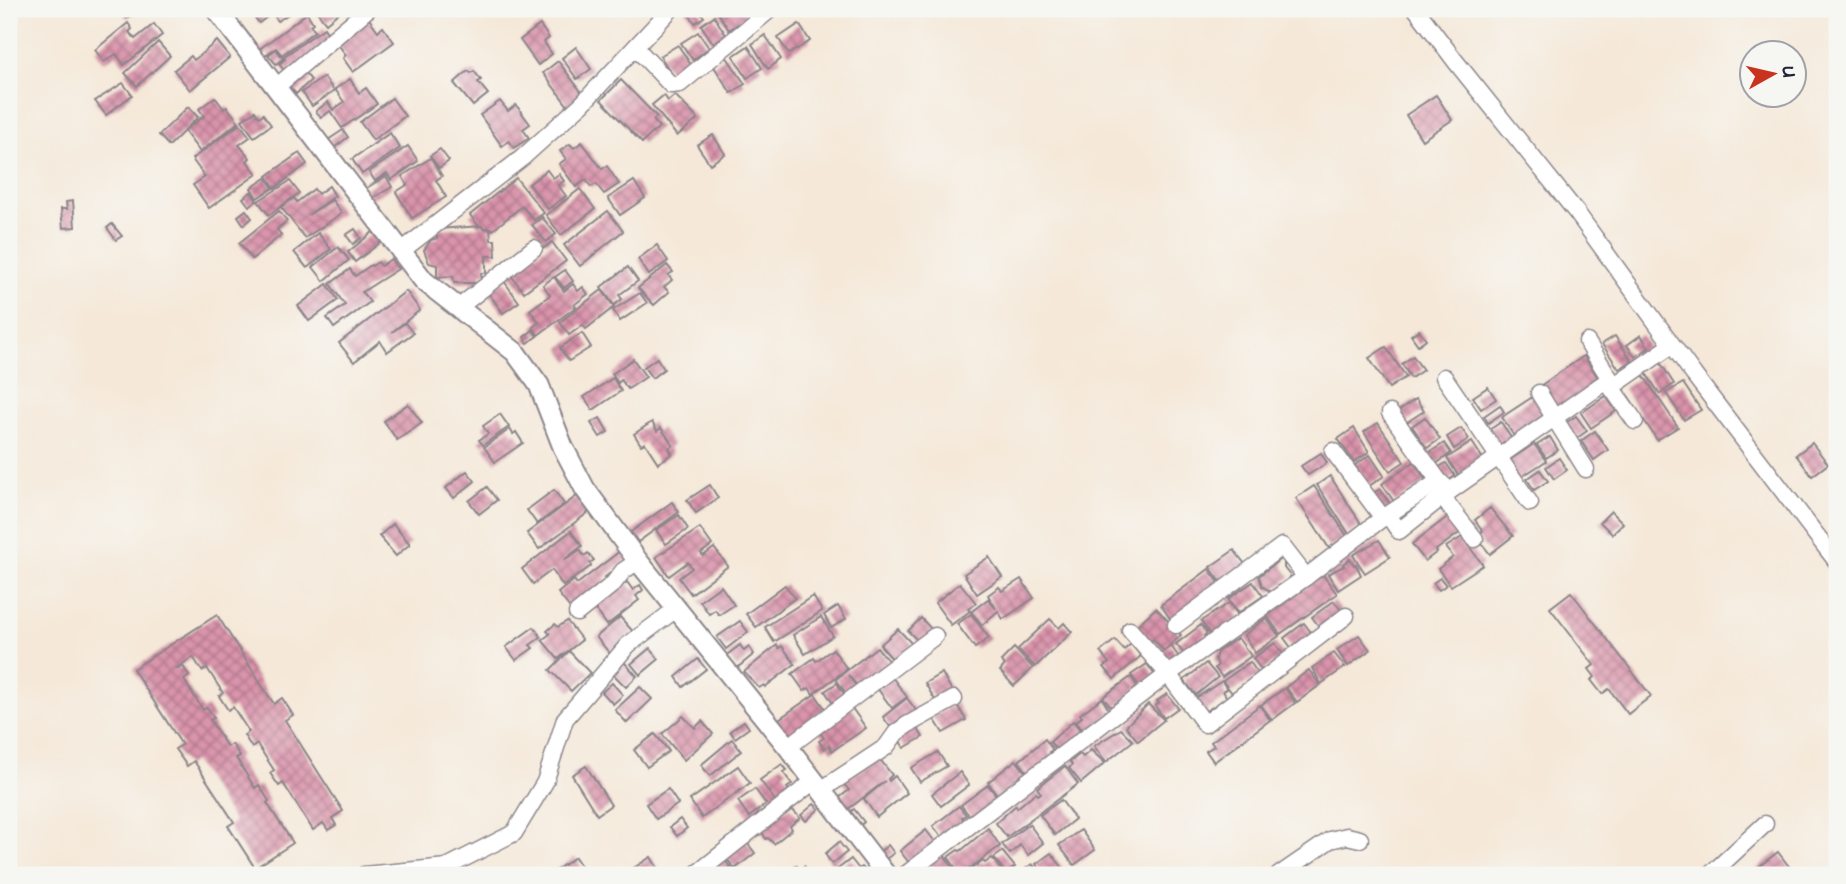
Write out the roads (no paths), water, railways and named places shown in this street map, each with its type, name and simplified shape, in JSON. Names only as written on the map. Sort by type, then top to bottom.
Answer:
[{"type":"street","points":[[216,9],[424,281],[515,352],[530,371],[539,385],[563,447],[585,489],[638,561],[788,747],[883,874]]},
{"type":"street","points":[[275,88],[368,9]]},
{"type":"street","points":[[400,251],[522,159],[582,104],[671,9]]},
{"type":"street","points":[[1416,9],[1577,213],[1672,345],[1837,562]]},
{"type":"street","points":[[636,48],[671,85],[680,84],[766,13]]},
{"type":"street","points":[[458,308],[534,248]]},
{"type":"street","points":[[1587,342],[1635,421]]},
{"type":"street","points":[[905,875],[1168,674],[1306,577],[1385,517],[1444,489],[1499,457],[1610,382],[1619,382],[1672,345]]},
{"type":"street","points":[[1444,377],[1530,503]]},
{"type":"street","points":[[1539,393],[1586,469]]},
{"type":"street","points":[[1390,413],[1444,489],[1475,539]]},
{"type":"street","points":[[1333,452],[1385,517]]},
{"type":"street","points":[[1176,625],[1282,546],[1306,577]]},
{"type":"street","points":[[577,613],[613,584],[623,571],[638,561]]},
{"type":"street","points":[[364,875],[447,867],[514,833],[545,782],[565,719],[628,645],[676,609]]},
{"type":"street","points":[[1130,630],[1168,674],[1205,724],[1346,617]]},
{"type":"street","points":[[788,747],[935,636]]},
{"type":"street","points":[[695,875],[817,785],[886,747],[896,733],[907,725],[954,699]]},
{"type":"street","points":[[1710,875],[1765,824]]},
{"type":"street","points":[[1279,875],[1330,840],[1347,836],[1360,839]]}]
